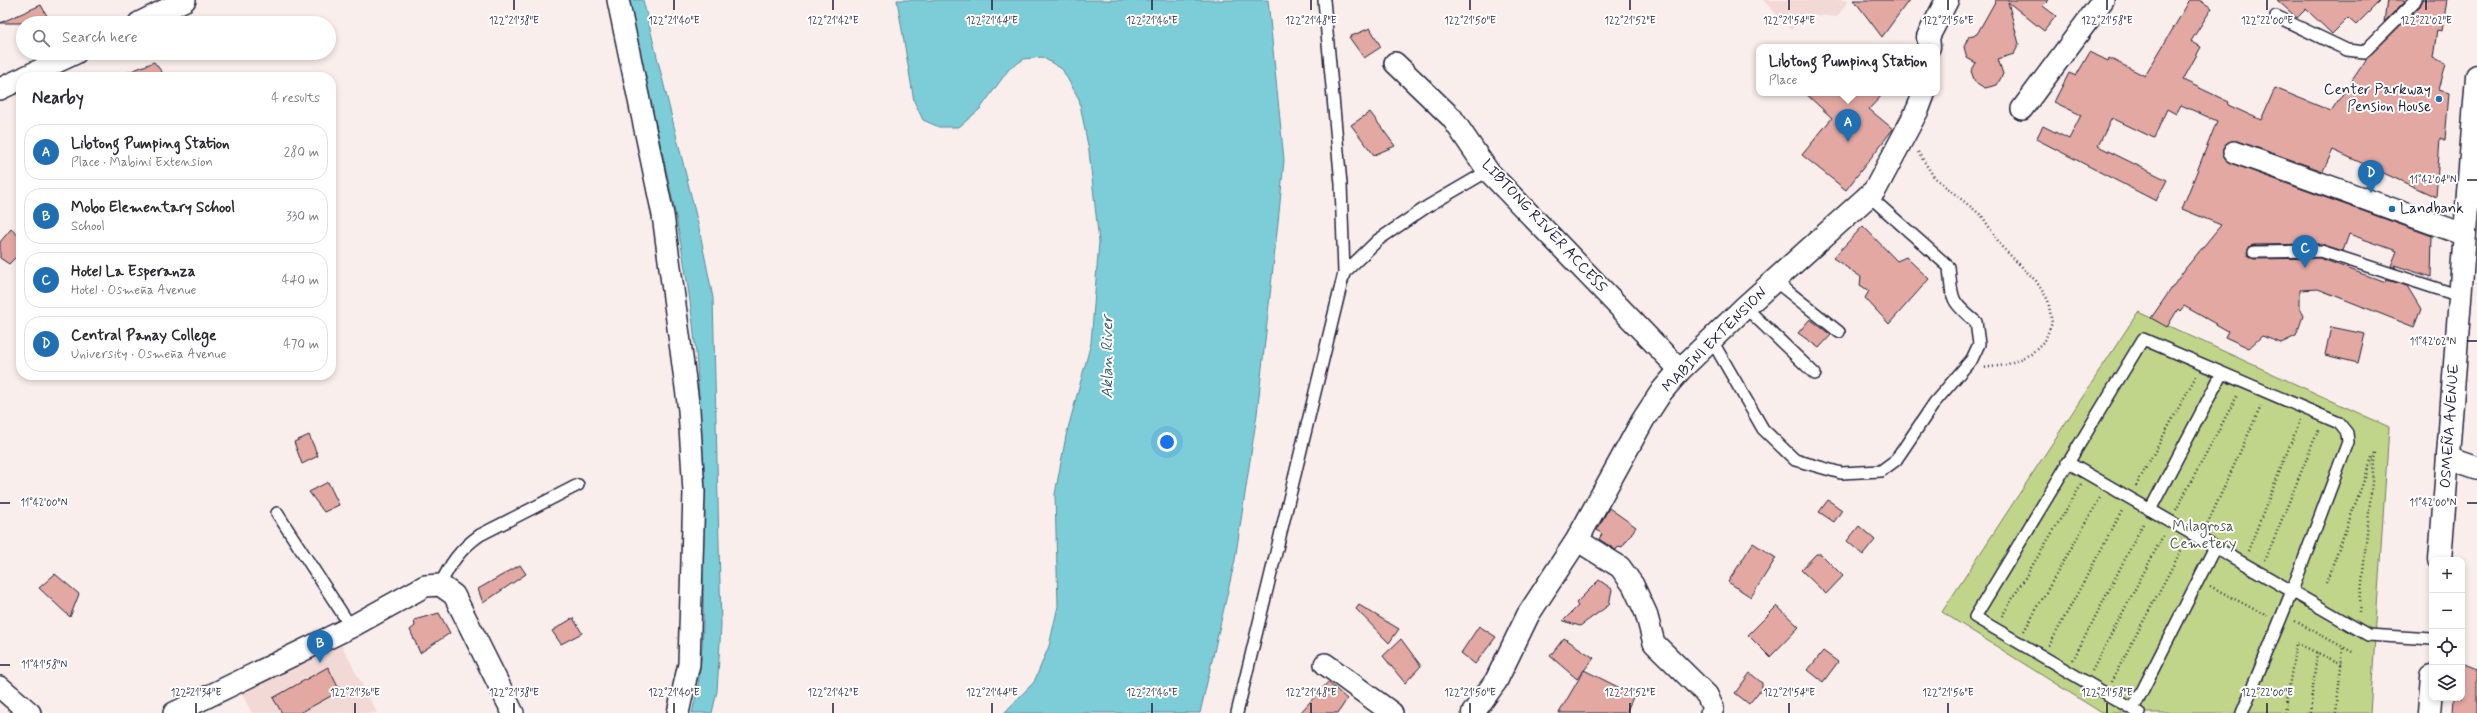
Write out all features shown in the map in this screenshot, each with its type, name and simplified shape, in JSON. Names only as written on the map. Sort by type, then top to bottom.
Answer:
[{"type":"street","points":[[153,16],[185,0]]},
{"type":"street","points":[[618,0],[662,215],[689,410],[694,492],[689,664],[678,713]]},
{"type":"street","points":[[1928,44],[1928,37],[1947,0]]},
{"type":"street","points":[[2022,109],[2103,0]]},
{"type":"street","points":[[36,72],[61,60]]},
{"type":"street","name":"LIBTONG RIVER ACCESS","points":[[1395,63],[1452,118],[1488,171],[1505,186],[1680,370]]},
{"type":"street","name":"OSMEÑA AVENUE","points":[[2440,557],[2465,235],[2475,136],[2477,76]]},
{"type":"street","points":[[0,89],[16,81]]},
{"type":"street","name":"MABINI EXTENSION","points":[[1473,713],[1496,681],[1528,616],[1577,540],[1643,420],[1662,391],[1680,370],[1711,339],[1875,190],[1909,127],[1923,96]]},
{"type":"street","points":[[2234,152],[2465,235]]},
{"type":"street","points":[[2448,458],[2477,468]]},
{"type":"street","points":[[1577,540],[1620,567],[1633,585],[1646,613],[1654,643],[1707,696],[1715,711]]},
{"type":"street","points":[[174,713],[351,627],[425,586],[440,586],[454,595],[513,713]]},
{"type":"street","points":[[1325,664],[1392,713]]},
{"type":"street","points":[[0,686],[30,713]]},
{"type":"street","points":[[2429,713],[2430,701]]},
{"type":"lane","points":[[1237,713],[1344,273],[1341,184],[1324,0]]},
{"type":"lane","points":[[2276,16],[2347,50],[2364,52],[2416,0]]},
{"type":"lane","points":[[1344,273],[1378,240],[1428,206],[1488,171]]},
{"type":"lane","points":[[1711,339],[1763,429],[1795,460],[1841,473],[1881,471],[1896,460],[1935,402],[1972,359],[1979,344],[1976,322],[1956,306],[1951,290],[1949,267],[1869,196]]},
{"type":"lane","points":[[2254,252],[2321,252],[2460,296]]},
{"type":"lane","points":[[1774,281],[1839,332]]},
{"type":"lane","points":[[1745,307],[1815,374]]},
{"type":"lane","points":[[2215,547],[2136,711],[1975,617],[2067,462],[2143,339],[2339,423],[2347,433],[2348,442],[2292,591],[2242,713]]},
{"type":"lane","points":[[2150,510],[2222,373]]},
{"type":"lane","points":[[2067,462],[2368,635],[2429,639]]},
{"type":"lane","points":[[440,586],[450,564],[465,545],[480,535],[578,485]]},
{"type":"lane","points":[[277,513],[351,627]]},
{"type":"path","points":[[1909,127],[1917,150],[1934,177],[1982,216],[2002,247],[2036,281],[2048,300],[2052,323],[2045,340],[2031,354],[2006,365],[1980,368],[1965,367]]},
{"type":"path","points":[[2086,682],[2244,383]]},
{"type":"path","points":[[2105,693],[2196,536],[2268,393]]},
{"type":"path","points":[[2243,563],[2305,409]]},
{"type":"path","points":[[2260,573],[2324,417]]},
{"type":"path","points":[[2326,583],[2375,452],[2358,629]]},
{"type":"path","points":[[1994,628],[2088,474]]},
{"type":"path","points":[[2018,642],[2107,485]]},
{"type":"path","points":[[2067,671],[2150,510]]},
{"type":"path","points":[[2199,580],[2354,653]]},
{"type":"path","points":[[2285,713],[2296,642],[2342,664]]},
{"type":"path","points":[[2336,713],[2343,647]]},
{"type":"path","points":[[2310,713],[2317,652]]},
{"type":"shaded area","points":[[1763,0],[1849,0],[1837,17],[1804,14],[1791,30]]},
{"type":"shaded area","points":[[338,638],[377,713],[252,713],[238,687]]},
{"type":"green space","name":"Milagrosa Cemetery","points":[[2138,312],[2389,427],[2370,713],[2102,713],[1942,612]]},
{"type":"water","points":[[626,0],[643,0],[699,228],[713,298],[721,625],[717,691],[712,713],[692,713],[700,669],[703,625],[700,415],[693,324],[683,257],[669,183]]},
{"type":"water","name":"Aklan River","points":[[897,0],[1268,0],[1284,160],[1279,213],[1257,414],[1235,560],[1200,713],[1004,713],[1034,682],[1049,646],[1058,606],[1055,494],[1066,436],[1091,343],[1099,242],[1089,151],[1079,99],[1062,69],[1042,57],[1024,59],[1009,69],[980,109],[959,127],[939,127],[923,120],[914,101]]},
{"type":"building","points":[[1854,0],[1909,0],[1882,37]]},
{"type":"building","points":[[1996,0],[2049,0],[2043,6],[2056,16],[2044,31],[2008,2],[2019,44],[2014,54],[1998,59],[2003,74],[1997,85],[1985,88],[1975,82],[1971,71],[1976,63],[1967,58],[1964,47],[1969,36],[1977,34]]},
{"type":"building","points":[[2190,0],[2199,0],[2212,8],[2191,41],[2201,47],[2183,80],[2229,102],[2228,105],[2261,120],[2275,88],[2331,111],[2368,57],[2421,5],[2423,0],[2447,0],[2442,31],[2437,30],[2433,58],[2446,63],[2439,90],[2449,93],[2445,140],[2440,138],[2436,197],[2333,150],[2323,171],[2238,141],[2227,143],[2223,148],[2225,159],[2230,163],[2432,236],[2431,277],[2394,265],[2396,268],[2391,266],[2397,251],[2349,234],[2343,251],[2321,244],[2254,245],[2250,246],[2247,252],[2248,256],[2254,259],[2320,258],[2386,283],[2387,280],[2407,286],[2421,309],[2414,327],[2318,289],[2300,290],[2300,310],[2303,316],[2296,336],[2281,343],[2262,336],[2249,348],[2225,337],[2228,331],[2184,306],[2180,311],[2178,309],[2167,327],[2151,318],[2185,269],[2221,225],[2182,209],[2217,121],[2181,105],[2176,114],[2167,109],[2154,138],[2112,118],[2098,146],[2167,180],[2156,201],[2036,139],[2043,126],[2069,139],[2081,115],[2054,102],[2069,73],[2076,76],[2090,52],[2108,61],[2109,58],[2145,76]]},
{"type":"building","points":[[2277,0],[2381,0],[2356,25],[2348,18],[2332,34],[2306,9],[2297,18]]},
{"type":"building","points":[[2387,0],[2406,0],[2384,22]]},
{"type":"building","points":[[41,5],[47,16],[16,16],[16,23],[0,23]]},
{"type":"building","points":[[1370,28],[1381,47],[1364,58],[1349,37]]},
{"type":"building","points":[[154,62],[162,72],[129,72]]},
{"type":"building","points":[[1808,96],[1881,96],[1869,109],[1893,129],[1846,190],[1802,155],[1832,118]]},
{"type":"building","points":[[1370,112],[1395,146],[1374,155],[1351,125]]},
{"type":"building","points":[[1863,226],[1897,261],[1906,257],[1929,279],[1889,324],[1865,298],[1869,291],[1860,285],[1861,277],[1833,258]]},
{"type":"building","points":[[11,229],[16,234],[16,257],[9,264],[0,258],[0,242]]},
{"type":"building","points":[[1810,319],[1831,335],[1819,348],[1798,333]]},
{"type":"building","points":[[2331,327],[2365,334],[2358,363],[2325,355]]},
{"type":"building","points":[[309,435],[318,456],[302,464],[294,442]]},
{"type":"building","points":[[328,482],[339,505],[324,512],[309,492]]},
{"type":"building","points":[[1828,500],[1842,510],[1834,522],[1819,512]]},
{"type":"building","points":[[1609,508],[1636,527],[1622,547],[1619,546],[1616,550],[1599,539],[1602,534],[1597,530]]},
{"type":"building","points":[[1859,526],[1875,540],[1863,555],[1847,541]]},
{"type":"building","points":[[1753,543],[1776,558],[1751,597],[1728,582]]},
{"type":"building","points":[[1816,554],[1821,554],[1843,576],[1826,594],[1801,570]]},
{"type":"building","points":[[520,565],[526,574],[483,603],[478,589]]},
{"type":"building","points":[[55,574],[79,594],[70,617],[39,588]]},
{"type":"building","points":[[1599,580],[1612,589],[1609,605],[1580,626],[1563,621],[1578,606],[1576,603]]},
{"type":"building","points":[[1359,605],[1399,629],[1389,643],[1356,609]]},
{"type":"building","points":[[1777,606],[1799,627],[1770,657],[1748,635]]},
{"type":"building","points":[[439,613],[450,633],[420,653],[410,630],[415,626],[414,620]]},
{"type":"building","points":[[573,618],[582,633],[561,644],[552,631]]},
{"type":"building","points":[[1479,626],[1496,637],[1475,664],[1461,653]]},
{"type":"building","points":[[1564,638],[1594,658],[1577,679],[1550,656]]},
{"type":"building","points":[[1401,639],[1421,666],[1405,683],[1383,656]]},
{"type":"building","points":[[1823,651],[1838,662],[1823,682],[1808,670]]},
{"type":"building","points":[[2465,664],[2477,669],[2477,713],[2453,713],[2454,701],[2465,701]]},
{"type":"building","points":[[328,667],[340,691],[300,713],[282,713],[273,698]]},
{"type":"building","points":[[1584,670],[1634,695],[1626,713],[1559,713]]},
{"type":"building","points":[[1750,673],[1762,683],[1762,688],[1749,704],[1735,693]]},
{"type":"building","points":[[1328,682],[1347,699],[1338,713],[1300,713]]},
{"type":"place","name":"Center Parkway Pension House","points":[[2439,99]]},
{"type":"place","name":"Libtong Pumping Station","points":[[1848,142]]},
{"type":"place","name":"Central Panay College","points":[[2371,193]]},
{"type":"place","name":"Landbank","points":[[2392,209]]},
{"type":"place","name":"Hotel La Esperanza","points":[[2305,268]]},
{"type":"place","name":"Mobo Elementary School","points":[[320,663]]}]
